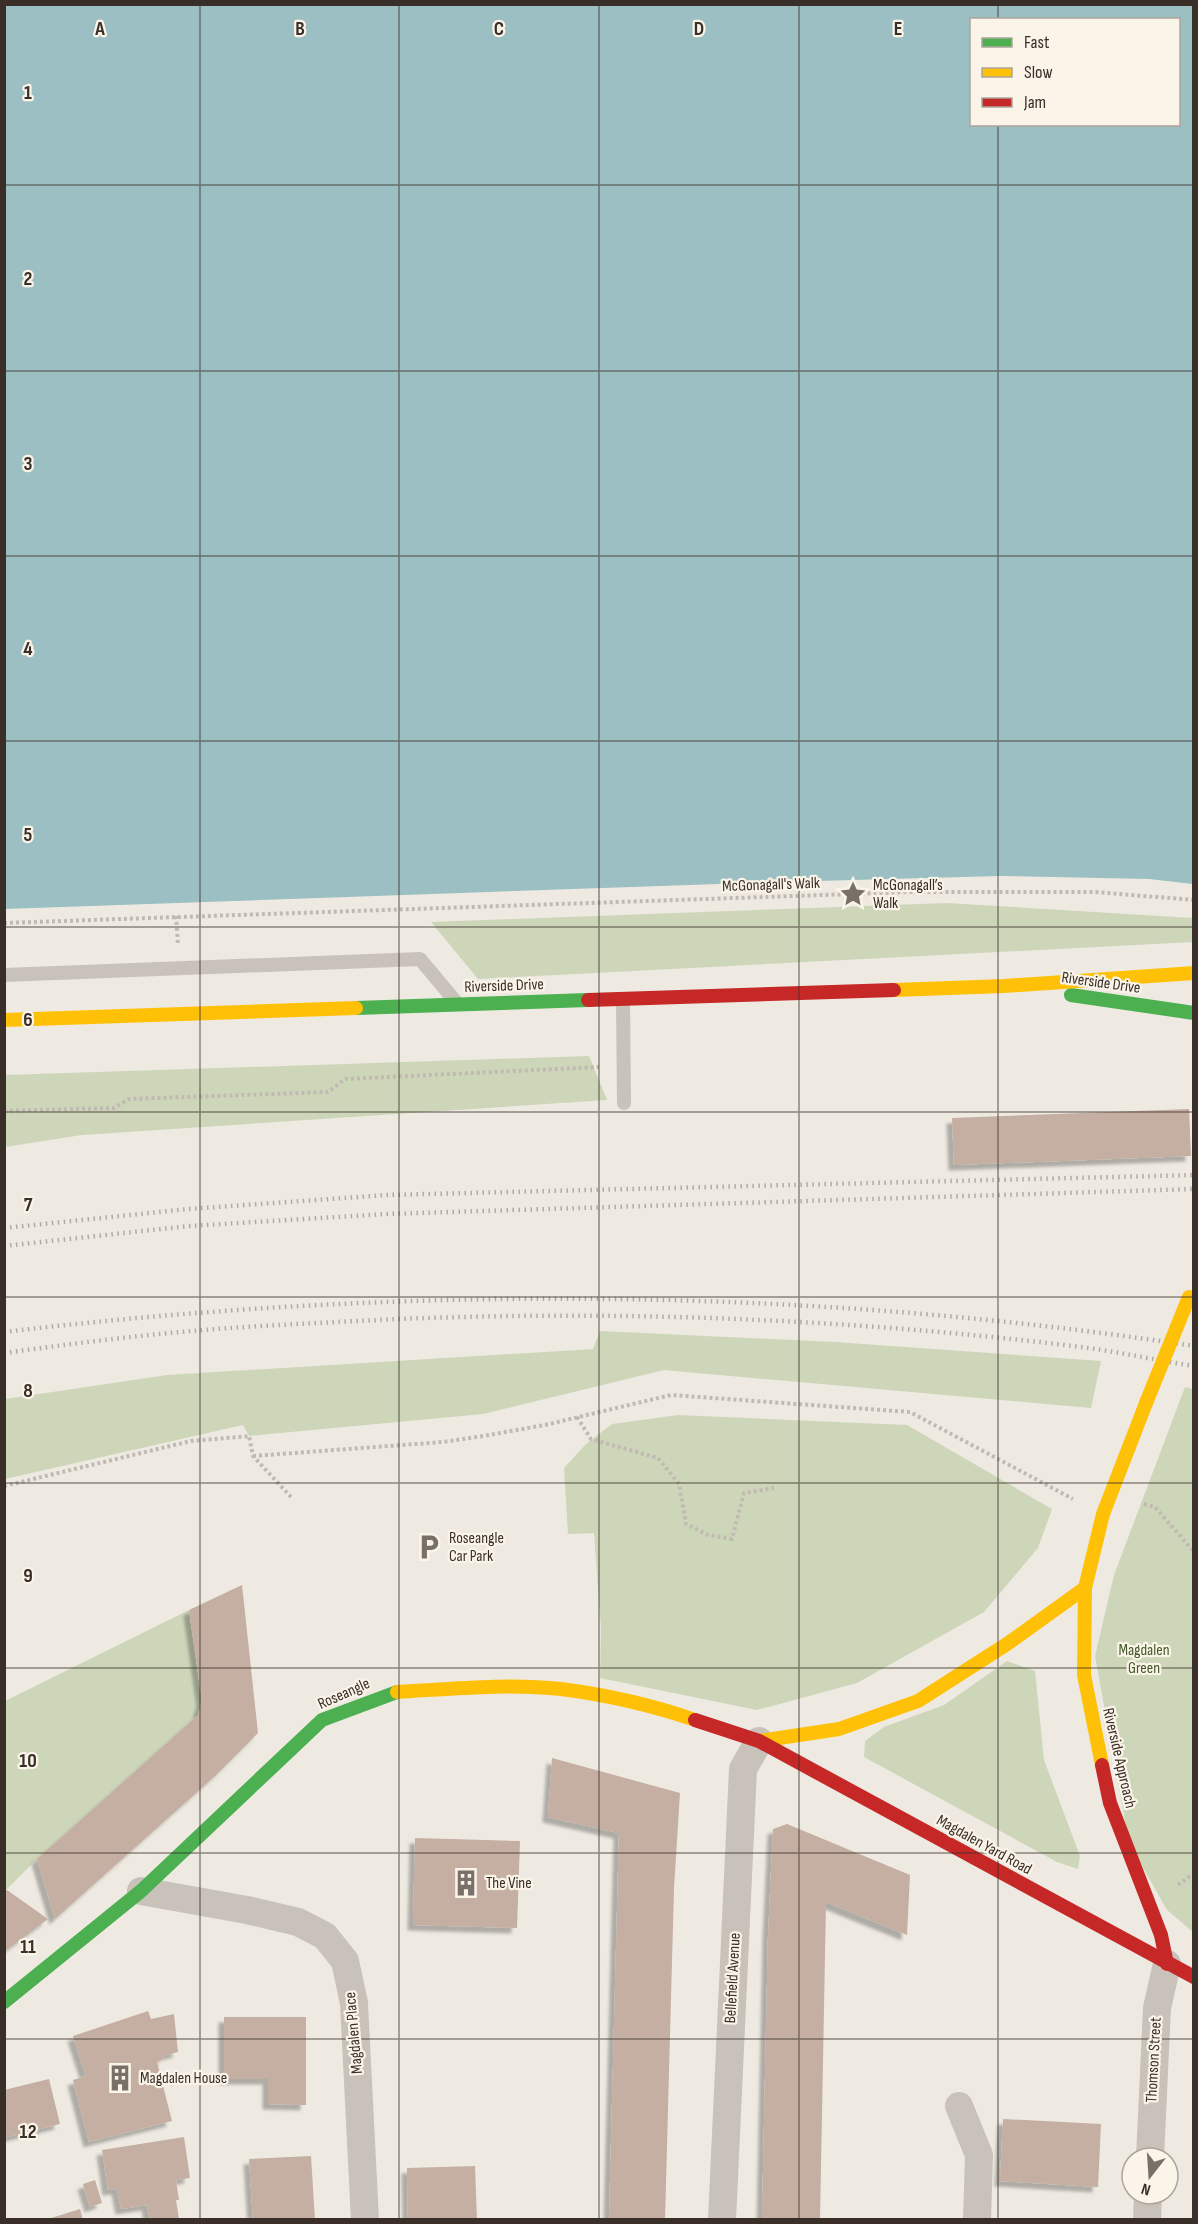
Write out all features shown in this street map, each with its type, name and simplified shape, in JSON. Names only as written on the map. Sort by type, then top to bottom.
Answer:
[{"type":"street","name":"Riverside Drive","points":[[4,1020],[1004,986],[1194,973]]},
{"type":"street","name":"Riverside Drive","points":[[1004,986],[1194,1013]]},
{"type":"street","name":"Riverside Approach","points":[[1167,1964],[1161,1935],[1110,1803],[1084,1675],[1085,1588],[1103,1514],[1191,1293]]},
{"type":"street","points":[[759,1742],[838,1730],[918,1701],[1007,1644],[1085,1588]]},
{"type":"street","name":"Roseangle","points":[[4,2002],[141,1891],[322,1720],[393,1692],[481,1687],[560,1689],[651,1705],[759,1742]]},
{"type":"street","name":"Magdalen Yard Road","points":[[759,1742],[1194,1977]]},
{"type":"street","name":"Bellefield Avenue","points":[[722,2220],[743,1769],[759,1742]]},
{"type":"street","name":"Magdalen Place","points":[[141,1891],[248,1910],[298,1922],[325,1936],[345,1961],[354,2003],[365,2220]]},
{"type":"street","name":"Thomson Street","points":[[1151,2146],[1157,2008],[1167,1964]]},
{"type":"street","points":[[959,2106],[979,2155],[977,2220]]},
{"type":"lane","points":[[4,975],[420,959],[458,1004]]},
{"type":"lane","points":[[623,999],[624,1103]]},
{"type":"path","name":"McGonagall's Walk","points":[[4,923],[864,893],[1064,892],[1194,900]]},
{"type":"path","points":[[4,1111],[114,1108],[129,1099],[328,1092],[345,1079],[624,1066]]},
{"type":"path","points":[[253,1456],[443,1442],[525,1429],[671,1395],[910,1412],[1103,1514]]},
{"type":"path","points":[[577,1417],[591,1439],[658,1458],[679,1484],[686,1524],[708,1535],[732,1539],[744,1493],[774,1488]]},
{"type":"path","points":[[4,1486],[191,1442],[249,1436],[253,1456],[291,1497]]},
{"type":"path","points":[[1112,1496],[1155,1507],[1194,1552]]},
{"type":"green space","points":[[947,903],[1193,918],[1193,942],[478,979],[431,922]]},
{"type":"green space","points":[[589,1056],[607,1100],[82,1135],[5,1147],[5,1075]]},
{"type":"green space","points":[[600,1331],[835,1342],[1101,1361],[1091,1408],[664,1370],[483,1414],[249,1436],[243,1425],[5,1479],[5,1399],[167,1375],[593,1349]]},
{"type":"green space","name":"Magdalen Green","points":[[1185,1387],[1193,1389],[1193,1932],[1167,1910],[1129,1843],[1095,1656],[1114,1575]]},
{"type":"green space","points":[[678,1415],[907,1425],[1052,1509],[1038,1548],[984,1612],[857,1683],[757,1710],[600,1678],[601,1629],[594,1533],[568,1534],[564,1468],[586,1444],[612,1424]]},
{"type":"green space","points":[[189,1610],[202,1701],[198,1715],[37,1859],[5,1891],[5,1701]]},
{"type":"green space","points":[[1007,1661],[1035,1671],[1044,1760],[1080,1856],[1078,1869],[1057,1862],[864,1757],[865,1741],[884,1727],[944,1705]]},
{"type":"water","points":[[4,5],[1193,5],[1193,884],[1149,879],[1000,876],[5,909]]},
{"type":"building","points":[[1189,1109],[1191,1156],[954,1165],[952,1118]]},
{"type":"building","points":[[242,1585],[258,1733],[215,1776],[55,1919],[37,1859],[198,1715],[202,1701],[189,1610]]},
{"type":"building","points":[[552,1758],[680,1793],[674,1888],[665,2220],[609,2220],[619,1833],[548,1817]]},
{"type":"building","points":[[787,1824],[910,1875],[907,1935],[826,1902],[820,2220],[762,2220],[768,1936],[773,1829]]},
{"type":"building","name":"The Vine","points":[[415,1838],[520,1841],[517,1928],[413,1925]]},
{"type":"building","points":[[7,1890],[48,1919],[4,1952],[4,1891]]},
{"type":"building","name":"Magdalen House","points":[[148,2011],[151,2019],[174,2014],[178,2052],[163,2056],[164,2059],[157,2062],[172,2121],[89,2142],[73,2080],[86,2076],[73,2036]]},
{"type":"building","points":[[224,2017],[306,2017],[306,2105],[268,2104],[268,2079],[224,2079]]},
{"type":"building","points":[[49,2079],[60,2124],[4,2138],[4,2090]]},
{"type":"building","points":[[1003,2119],[1101,2124],[1098,2187],[1000,2181]]},
{"type":"building","points":[[184,2137],[190,2178],[176,2180],[179,2219],[150,2220],[147,2205],[121,2209],[117,2189],[108,2190],[102,2150]]},
{"type":"building","points":[[311,2156],[315,2220],[253,2220],[249,2159]]},
{"type":"building","points":[[475,2166],[477,2220],[408,2220],[407,2168]]},
{"type":"building","points":[[95,2180],[102,2203],[90,2207],[83,2184]]},
{"type":"building","points":[[80,2209],[83,2220],[48,2220],[48,2219]]},
{"type":"railway","points":[[4,1228],[188,1209],[387,1195],[1194,1175]]},
{"type":"railway","points":[[4,1246],[189,1226],[386,1214],[1194,1189]]},
{"type":"railway","points":[[4,1332],[153,1317],[302,1306],[451,1300],[600,1299],[749,1303],[898,1312],[1046,1326],[1194,1346]]},
{"type":"railway","points":[[4,1353],[159,1334],[279,1325],[484,1316],[570,1316],[826,1323],[996,1337],[1109,1351],[1194,1366]]},
{"type":"traffic: fast","points":[[1071,995],[1194,1013]]},
{"type":"traffic: fast","points":[[356,1008],[588,1000]]},
{"type":"traffic: fast","points":[[4,2002],[141,1891],[322,1720],[397,1692]]},
{"type":"traffic: slow","points":[[894,990],[1004,986],[1194,973]]},
{"type":"traffic: slow","points":[[4,1020],[356,1008]]},
{"type":"traffic: slow","points":[[1146,1403],[1189,1297]]},
{"type":"traffic: slow","points":[[1102,1765],[1084,1675],[1085,1588],[1103,1514],[1146,1403]]},
{"type":"traffic: slow","points":[[759,1741],[839,1729],[918,1701],[1007,1644],[1085,1588]]},
{"type":"traffic: slow","points":[[397,1692],[458,1688],[541,1687],[629,1701],[695,1720]]},
{"type":"traffic: jam","points":[[588,1000],[894,990]]},
{"type":"traffic: jam","points":[[695,1720],[759,1741],[1194,1977]]},
{"type":"traffic: jam","points":[[1102,1765],[1110,1803],[1161,1935],[1167,1964]]},
{"type":"place","name":"McGonagall’s Walk","points":[[853,894]]},
{"type":"place","name":"Roseangle Car Park","points":[[429,1547]]},
{"type":"place","name":"The Vine","points":[[466,1883]]},
{"type":"place","name":"Magdalen House","points":[[120,2078]]}]
